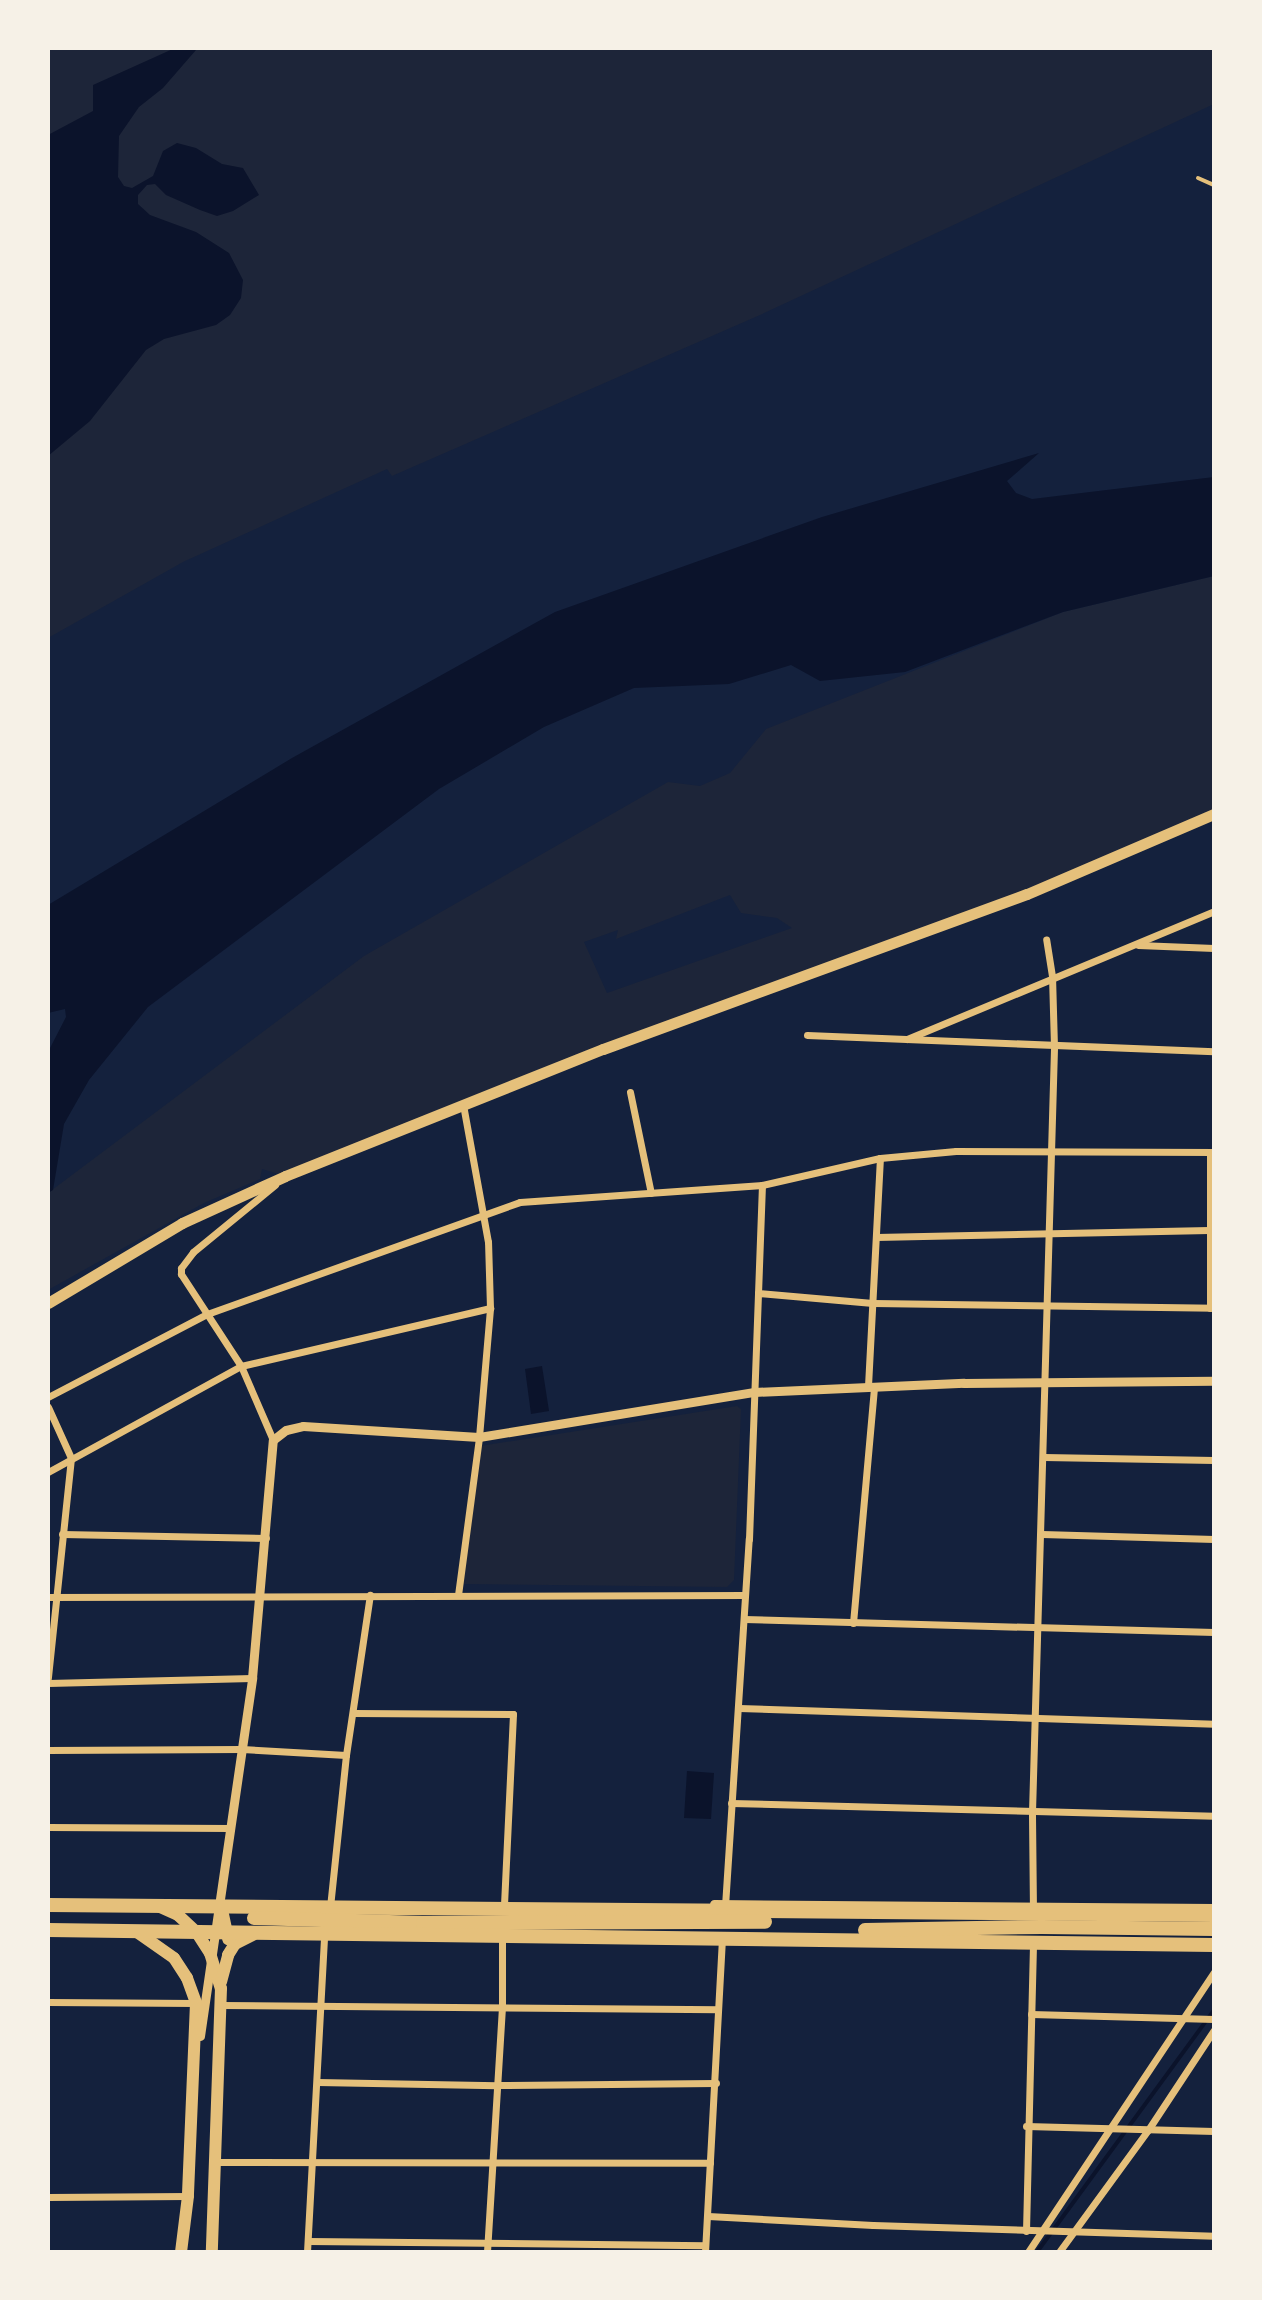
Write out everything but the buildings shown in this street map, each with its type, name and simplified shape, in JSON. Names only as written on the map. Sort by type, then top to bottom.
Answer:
[{"type":"highway","points":[[48,1898],[127,1903],[190,1916],[423,1923],[785,1921],[1114,1905]]},
{"type":"highway","points":[[127,1903],[178,1915],[215,1930],[228,1955]]},
{"type":"highway","points":[[48,1905],[127,1903],[1214,1915]]},
{"type":"highway","points":[[705,1938],[893,1929],[1214,1929]]},
{"type":"highway","points":[[212,2252],[222,2005],[215,1930]]},
{"type":"highway","points":[[48,1931],[215,1930],[253,1935]]},
{"type":"highway","points":[[48,1931],[1214,1945]]},
{"type":"highway","points":[[137,1932],[174,1958],[187,1978],[196,2003],[188,2196],[181,2252]]},
{"type":"highway","points":[[221,1988],[228,1955],[235,1944],[253,1935]]},
{"type":"main road","points":[[48,1303],[182,1223],[285,1176],[463,1104],[1027,894],[1214,814]]},
{"type":"street","points":[[905,1040],[1052,976],[1136,945],[1214,911]]},
{"type":"street","points":[[1026,2231],[1026,2126],[1033,1942],[1032,1812],[1054,1047],[1052,976],[1046,939]]},
{"type":"street","points":[[1136,945],[1214,948]]},
{"type":"street","points":[[807,1035],[1214,1051]]},
{"type":"street","points":[[630,1092],[651,1193]]},
{"type":"street","points":[[458,1595],[479,1437],[490,1308],[484,1215],[463,1104]]},
{"type":"street","points":[[48,1397],[207,1314],[520,1202],[762,1185],[880,1158],[956,1151],[1212,1152],[1209,1230],[1212,1308],[873,1303],[758,1293]]},
{"type":"street","points":[[853,1623],[871,1386],[880,1158]]},
{"type":"street","points":[[193,2083],[252,1678],[262,1595],[273,1440],[241,1366],[181,1274],[181,1268],[193,1252],[285,1176]]},
{"type":"street","points":[[308,2241],[705,2249],[721,1941],[744,1619],[762,1185]]},
{"type":"street","points":[[876,1237],[1049,1236],[1209,1230]]},
{"type":"street","points":[[48,1472],[241,1366],[490,1308]]},
{"type":"street","points":[[273,1440],[286,1430],[303,1426],[479,1437],[754,1392],[1043,1381],[1214,1381]]},
{"type":"street","points":[[48,1407],[71,1458],[51,1597],[48,1681],[252,1678]]},
{"type":"street","points":[[1044,1457],[1214,1460]]},
{"type":"street","points":[[62,1534],[266,1538]]},
{"type":"street","points":[[1042,1534],[1214,1539]]},
{"type":"street","points":[[330,1907],[346,1755],[370,1595]]},
{"type":"street","points":[[51,1597],[745,1595]]},
{"type":"street","points":[[744,1619],[1214,1632]]},
{"type":"street","points":[[739,1708],[1214,1724]]},
{"type":"street","points":[[353,1713],[513,1714],[504,1907]]},
{"type":"street","points":[[48,1750],[242,1749],[346,1755]]},
{"type":"street","points":[[731,1803],[1214,1816]]},
{"type":"street","points":[[48,1827],[230,1828]]},
{"type":"street","points":[[127,1903],[215,1930],[255,1907],[725,1904],[1033,1909]]},
{"type":"street","points":[[1114,1905],[1214,1908]]},
{"type":"street","points":[[215,1930],[255,1907]]},
{"type":"street","points":[[253,1935],[1214,1945]]},
{"type":"street","points":[[307,2252],[324,1936]]},
{"type":"street","points":[[488,2247],[502,2006],[502,1938]]},
{"type":"street","points":[[1028,2252],[1108,2127],[1185,2019],[1214,1972]]},
{"type":"street","points":[[48,2002],[196,2003]]},
{"type":"street","points":[[222,2005],[321,2003],[718,2009]]},
{"type":"street","points":[[1031,2014],[1214,2019]]},
{"type":"street","points":[[1059,2252],[1148,2130],[1214,2030]]},
{"type":"street","points":[[317,2082],[497,2085],[716,2083]]},
{"type":"street","points":[[1026,2126],[1214,2131]]},
{"type":"street","points":[[217,2162],[493,2165],[710,2163]]},
{"type":"street","points":[[48,2197],[188,2196]]},
{"type":"street","points":[[708,2216],[1074,2233],[1214,2236]]},
{"type":"lane","points":[[1198,178],[1214,185]]},
{"type":"shaded area","points":[[48,48],[1214,48],[1214,104],[760,315],[392,476],[387,469],[183,562],[48,638]]},
{"type":"shaded area","points":[[175,48],[196,50],[163,88],[139,107],[119,136],[118,177],[124,186],[132,188],[153,176],[163,151],[177,143],[196,148],[222,164],[243,168],[259,195],[233,211],[217,216],[166,195],[155,184],[147,185],[138,195],[138,204],[150,215],[196,232],[229,253],[243,280],[241,298],[230,315],[216,325],[164,339],[146,350],[90,421],[48,456],[48,135],[93,111],[93,85]]},
{"type":"shaded area","points":[[1039,453],[1007,481],[1016,493],[1032,499],[1214,477],[1214,576],[1063,612],[905,672],[820,681],[791,665],[729,684],[634,688],[544,727],[439,789],[148,1007],[89,1080],[64,1124],[53,1190],[48,1193],[48,1052],[66,1017],[65,1009],[48,1013],[48,905],[292,758],[555,612],[822,517]]},
{"type":"shaded area","points":[[1214,576],[1214,814],[1080,872],[285,1176],[262,1169],[260,1179],[204,1203],[48,1290],[48,1193],[364,956],[668,782],[700,786],[730,773],[766,729],[1063,612]],"holes":[[[730,895],[741,913],[777,918],[792,928],[607,993],[584,942],[618,930],[616,939]]]},
{"type":"shaded area","points":[[542,1366],[549,1411],[531,1414],[525,1369]]},
{"type":"shaded area","points":[[737,1406],[741,1409],[734,1580],[727,1587],[463,1584],[480,1446]]},
{"type":"shaded area","points":[[687,1771],[714,1773],[711,1819],[684,1818]]},
{"type":"waterway","points":[[1037,2252],[1214,2010]]}]
